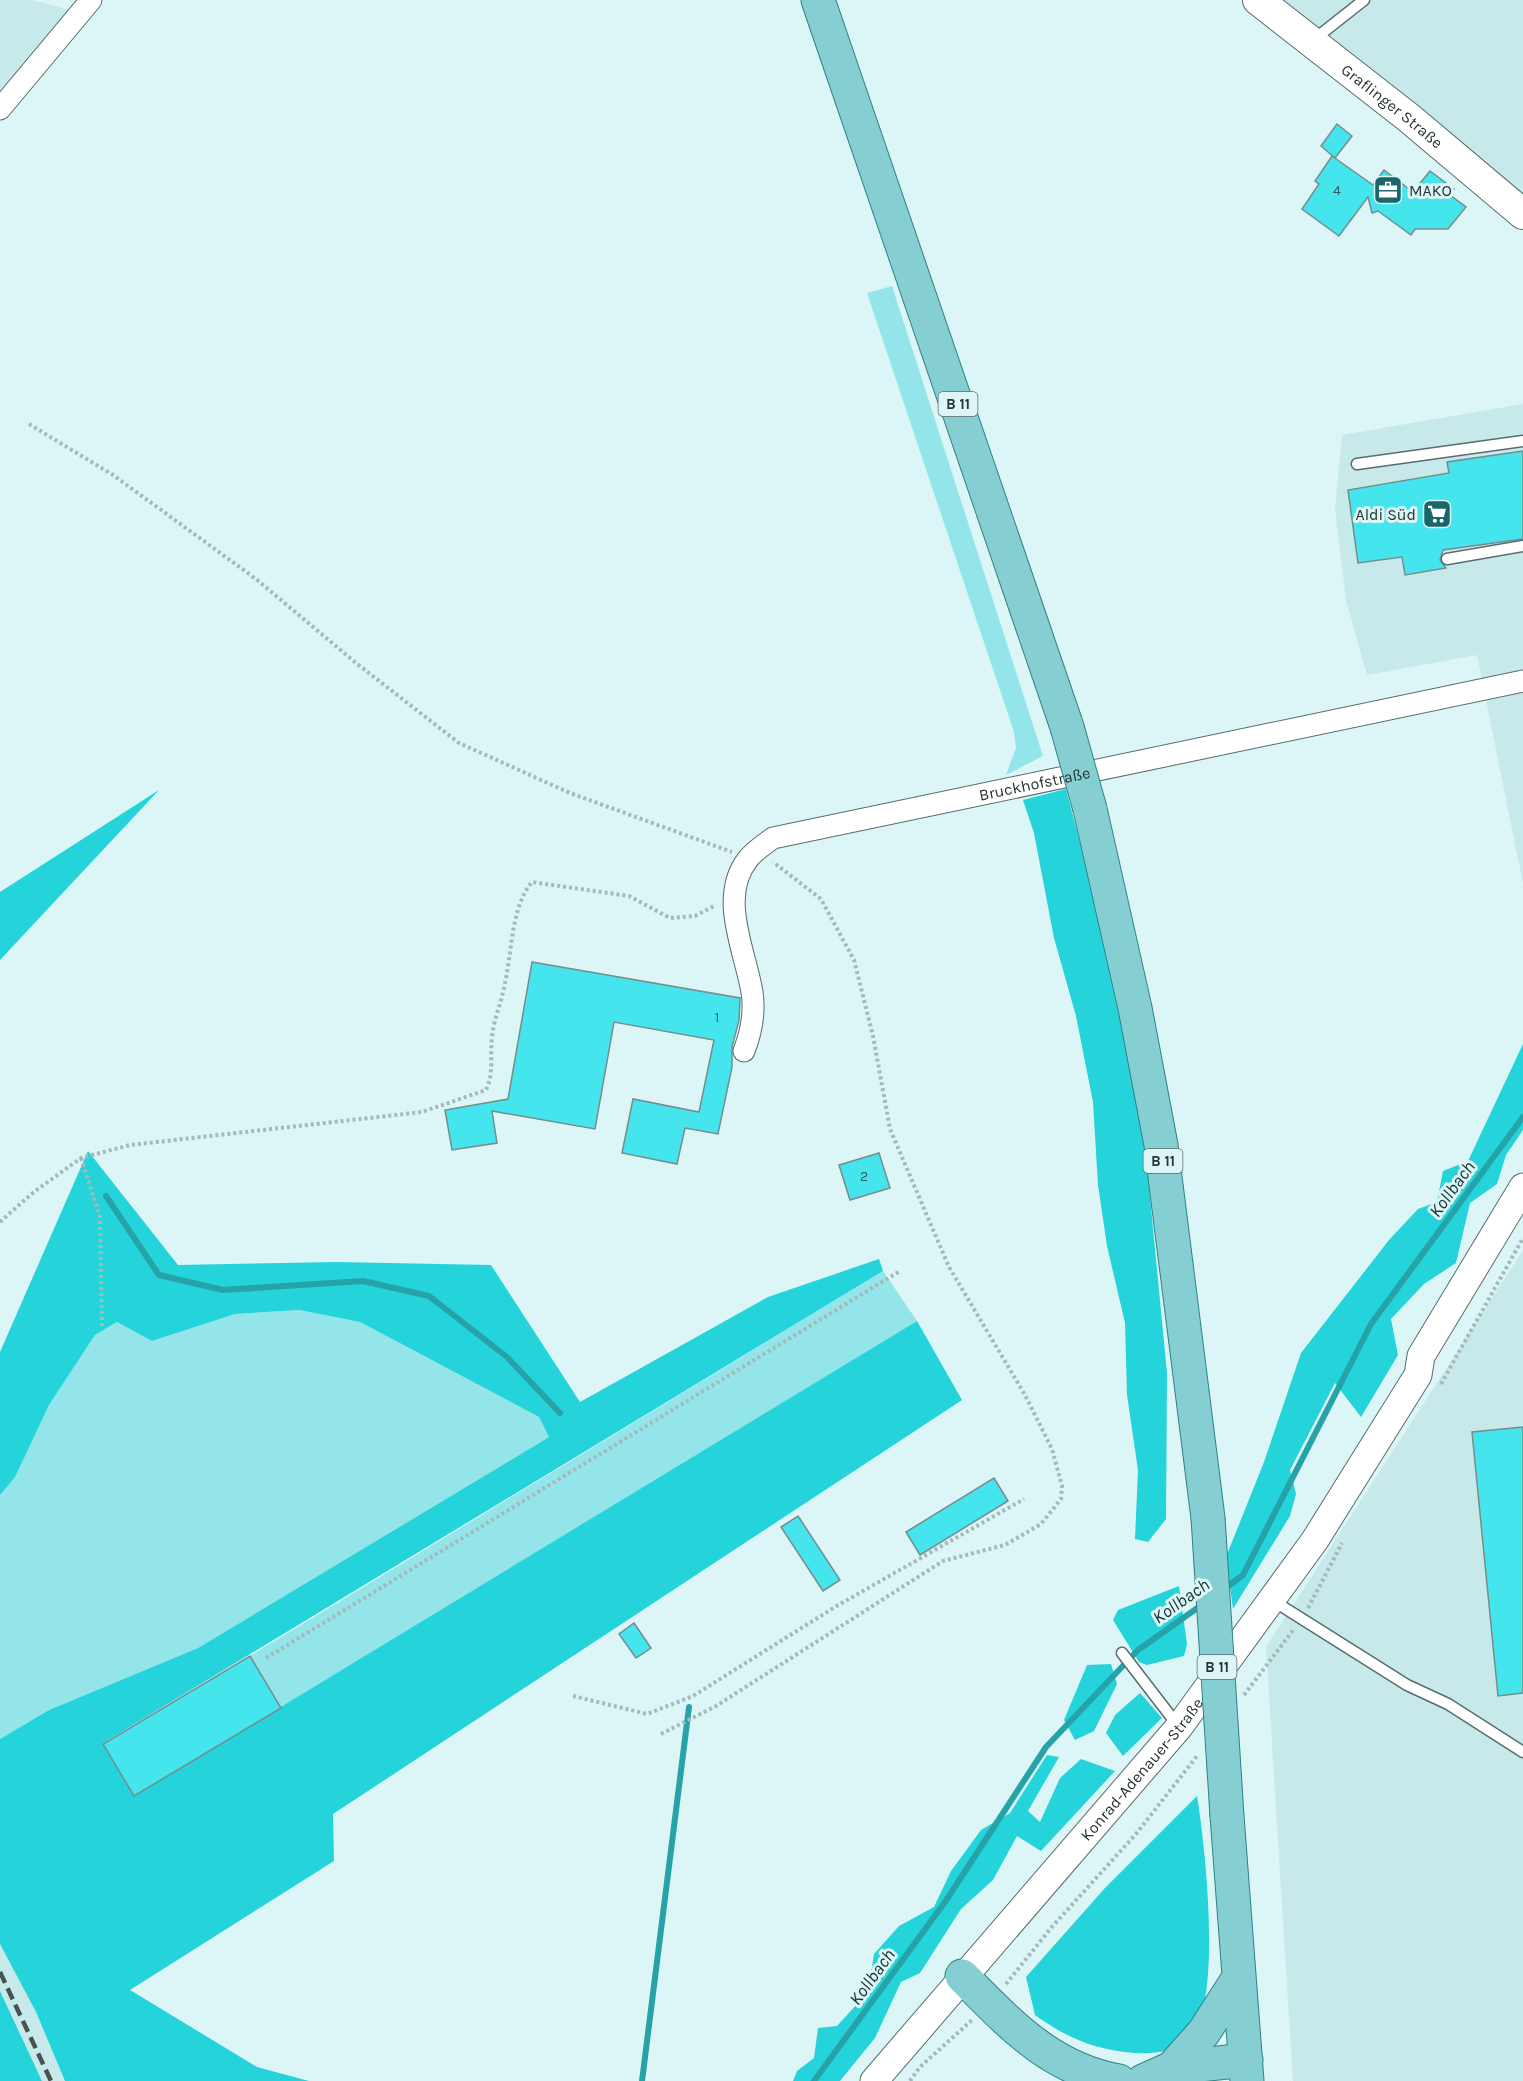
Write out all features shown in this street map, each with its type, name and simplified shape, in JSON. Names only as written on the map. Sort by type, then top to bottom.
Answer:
[{"type":"main road","name":"B 11","points":[[818,0],[917,283],[1067,727],[1090,809],[1135,1008],[1161,1146],[1208,1518],[1238,1979],[1247,2070]]},
{"type":"main road","name":"Graflinger Straße","points":[[1258,0],[1472,169],[1523,214]]},
{"type":"main road","points":[[962,1977],[1024,2036],[1059,2062],[1096,2077],[1119,2081]]},
{"type":"main road","points":[[1158,2074],[1204,2032],[1238,1979]]},
{"type":"main road","points":[[1158,2074],[1247,2070]]},
{"type":"street","points":[[0,109],[90,0]]},
{"type":"street","name":"Bruckhofstraße","points":[[732,897],[737,876],[748,858],[773,838],[1523,681]]},
{"type":"street","points":[[732,897],[753,995],[752,1031],[744,1051]]},
{"type":"street","name":"Konrad-Adenauer-Straße","points":[[1418,1375],[1421,1356],[1523,1187]]},
{"type":"street","name":"Konrad-Adenauer-Straße","points":[[874,2081],[1179,1727],[1316,1539],[1418,1375],[1433,1364],[1476,1300],[1523,1215]]},
{"type":"lane","points":[[1312,41],[1364,0]]},
{"type":"lane","points":[[1357,464],[1523,441]]},
{"type":"lane","points":[[1447,559],[1523,546]]},
{"type":"lane","points":[[1271,1600],[1407,1684],[1448,1704],[1523,1752]]},
{"type":"lane","points":[[1122,1653],[1179,1727]]},
{"type":"path","points":[[29,424],[113,475],[256,579],[356,663],[459,743],[570,793],[748,858],[769,859],[820,899],[854,960],[873,1036],[890,1129],[949,1267],[1002,1356],[1052,1449],[1062,1486],[1061,1499],[1041,1524],[1005,1545],[943,1561],[716,1706],[661,1734]]},
{"type":"path","points":[[0,1222],[35,1191],[81,1158],[130,1145],[422,1112],[486,1090],[492,1079],[490,1058],[492,1033],[524,892],[532,882],[629,896],[670,918],[695,916],[732,897]]},
{"type":"path","points":[[81,1158],[100,1217],[102,1326]]},
{"type":"path","points":[[266,1658],[900,1271]]},
{"type":"path","points":[[573,1696],[648,1714],[693,1696],[835,1607],[1024,1499]]},
{"type":"path","points":[[910,2081],[920,2067],[990,2004]]},
{"type":"shaded area","points":[[0,0],[32,0],[70,10],[0,95]]},
{"type":"shaded area","points":[[1279,0],[1523,0],[1523,197]]},
{"type":"shaded area","points":[[892,286],[1043,756],[1006,775],[1016,748],[1014,732],[867,293]]},
{"type":"shaded area","points":[[1523,404],[1523,883],[1477,655],[1367,675],[1346,600],[1335,509],[1342,435]]},
{"type":"shaded area","points":[[1066,789],[1104,935],[1146,1156],[1167,1373],[1166,1519],[1148,1542],[1135,1539],[1138,1470],[1127,1395],[1125,1323],[1107,1246],[1098,1185],[1093,1102],[1076,1016],[1054,938],[1034,833],[1023,800]]},
{"type":"shaded area","points":[[159,790],[0,960],[0,892]]},
{"type":"shaded area","points":[[1523,1044],[1523,1130],[1506,1155],[1497,1184],[1470,1203],[1456,1263],[1424,1284],[1391,1319],[1398,1355],[1361,1417],[1335,1383],[1290,1470],[1296,1494],[1290,1516],[1233,1609],[1226,1557],[1264,1462],[1301,1353],[1389,1240],[1418,1209],[1437,1202],[1443,1171],[1468,1161]]},
{"type":"shaded area","points":[[88,1151],[178,1265],[336,1262],[491,1265],[580,1402],[768,1297],[879,1259],[883,1271],[103,1743],[134,1796],[917,1321],[962,1400],[333,1814],[334,1861],[130,1990],[257,2067],[309,2081],[65,2081],[36,2012],[0,1944],[0,1739],[49,1710],[198,1648],[549,1437],[539,1417],[360,1322],[299,1310],[235,1314],[152,1341],[117,1322],[95,1335],[49,1405],[15,1477],[0,1495],[0,1352]]},
{"type":"shaded area","points":[[1523,1250],[1523,2081],[1293,2081],[1266,1647]]},
{"type":"shaded area","points":[[883,1271],[917,1321],[281,1708],[250,1656]]},
{"type":"shaded area","points":[[299,1310],[360,1322],[539,1417],[549,1437],[198,1648],[49,1710],[0,1739],[0,1495],[15,1476],[49,1405],[95,1335],[117,1322],[152,1341],[235,1314]]},
{"type":"shaded area","points":[[1179,1586],[1187,1644],[1184,1656],[1147,1665],[1139,1662],[1113,1620],[1118,1610]]},
{"type":"shaded area","points":[[1111,1664],[1117,1684],[1094,1731],[1075,1740],[1064,1720],[1087,1665]]},
{"type":"shaded area","points":[[1140,1693],[1162,1718],[1123,1756],[1106,1733],[1115,1715]]},
{"type":"shaded area","points":[[1047,1755],[1059,1757],[1028,1811],[1040,1822],[1060,1778],[1081,1759],[1115,1771],[1041,1851],[1017,1836],[993,1880],[961,1909],[920,1973],[901,1982],[875,2038],[840,2081],[793,2081],[797,2071],[814,2058],[818,2028],[837,2026],[868,1992],[874,1954],[899,1926],[934,1907],[951,1871],[981,1830],[1010,1813]]},
{"type":"shaded area","points":[[1197,1796],[1207,1884],[1209,1959],[1206,1992],[1200,2020],[1190,2038],[1172,2049],[1157,2052],[1142,2053],[1107,2049],[1082,2042],[1035,2015],[1026,1977],[1105,1888]]},
{"type":"shaded area","points":[[0,1944],[36,2012],[65,2081],[42,2081],[0,1991]]},
{"type":"shaded area","points":[[0,1991],[42,2081],[0,2081]]},
{"type":"building","points":[[1337,124],[1352,136],[1335,158],[1321,146]]},
{"type":"building","points":[[1332,156],[1373,185],[1384,170],[1413,192],[1430,171],[1454,189],[1450,195],[1466,207],[1448,229],[1415,229],[1411,235],[1378,211],[1372,213],[1368,197],[1339,236],[1302,209],[1319,184],[1315,181]]},
{"type":"building","name":"Aldi Süd","points":[[1523,451],[1523,539],[1443,550],[1440,560],[1446,568],[1405,575],[1402,557],[1358,563],[1348,490],[1449,473],[1447,462]]},
{"type":"building","points":[[532,962],[740,998],[739,1020],[732,1047],[732,1067],[718,1134],[685,1128],[677,1164],[622,1153],[633,1099],[699,1112],[714,1040],[614,1022],[595,1129],[492,1111],[497,1143],[452,1150],[445,1110],[508,1099]]},
{"type":"building","points":[[879,1153],[890,1188],[850,1200],[839,1165]]},
{"type":"building","points":[[1523,1427],[1523,1693],[1498,1696],[1472,1432]]},
{"type":"building","points":[[994,1478],[1008,1501],[920,1555],[906,1532]]},
{"type":"building","points":[[798,1516],[840,1580],[823,1591],[781,1527]]},
{"type":"building","points":[[634,1623],[651,1648],[636,1658],[619,1634]]},
{"type":"building","points":[[250,1656],[281,1708],[134,1796],[103,1744]]},
{"type":"waterway","name":"Kollbach","points":[[1223,1590],[1243,1575],[1371,1324],[1523,1117]]},
{"type":"waterway","points":[[106,1196],[159,1275],[223,1290],[363,1281],[429,1296],[507,1357],[560,1413]]},
{"type":"waterway","name":"Kollbach","points":[[814,2081],[945,1902],[1046,1747],[1138,1650],[1203,1604]]},
{"type":"waterway","points":[[642,2081],[689,1707]]},
{"type":"railway","points":[[0,1972],[51,2081]]},
{"type":"place","name":"MAKO","points":[[1388,190]]},
{"type":"place","name":"Aldi Süd","points":[[1437,514]]}]
